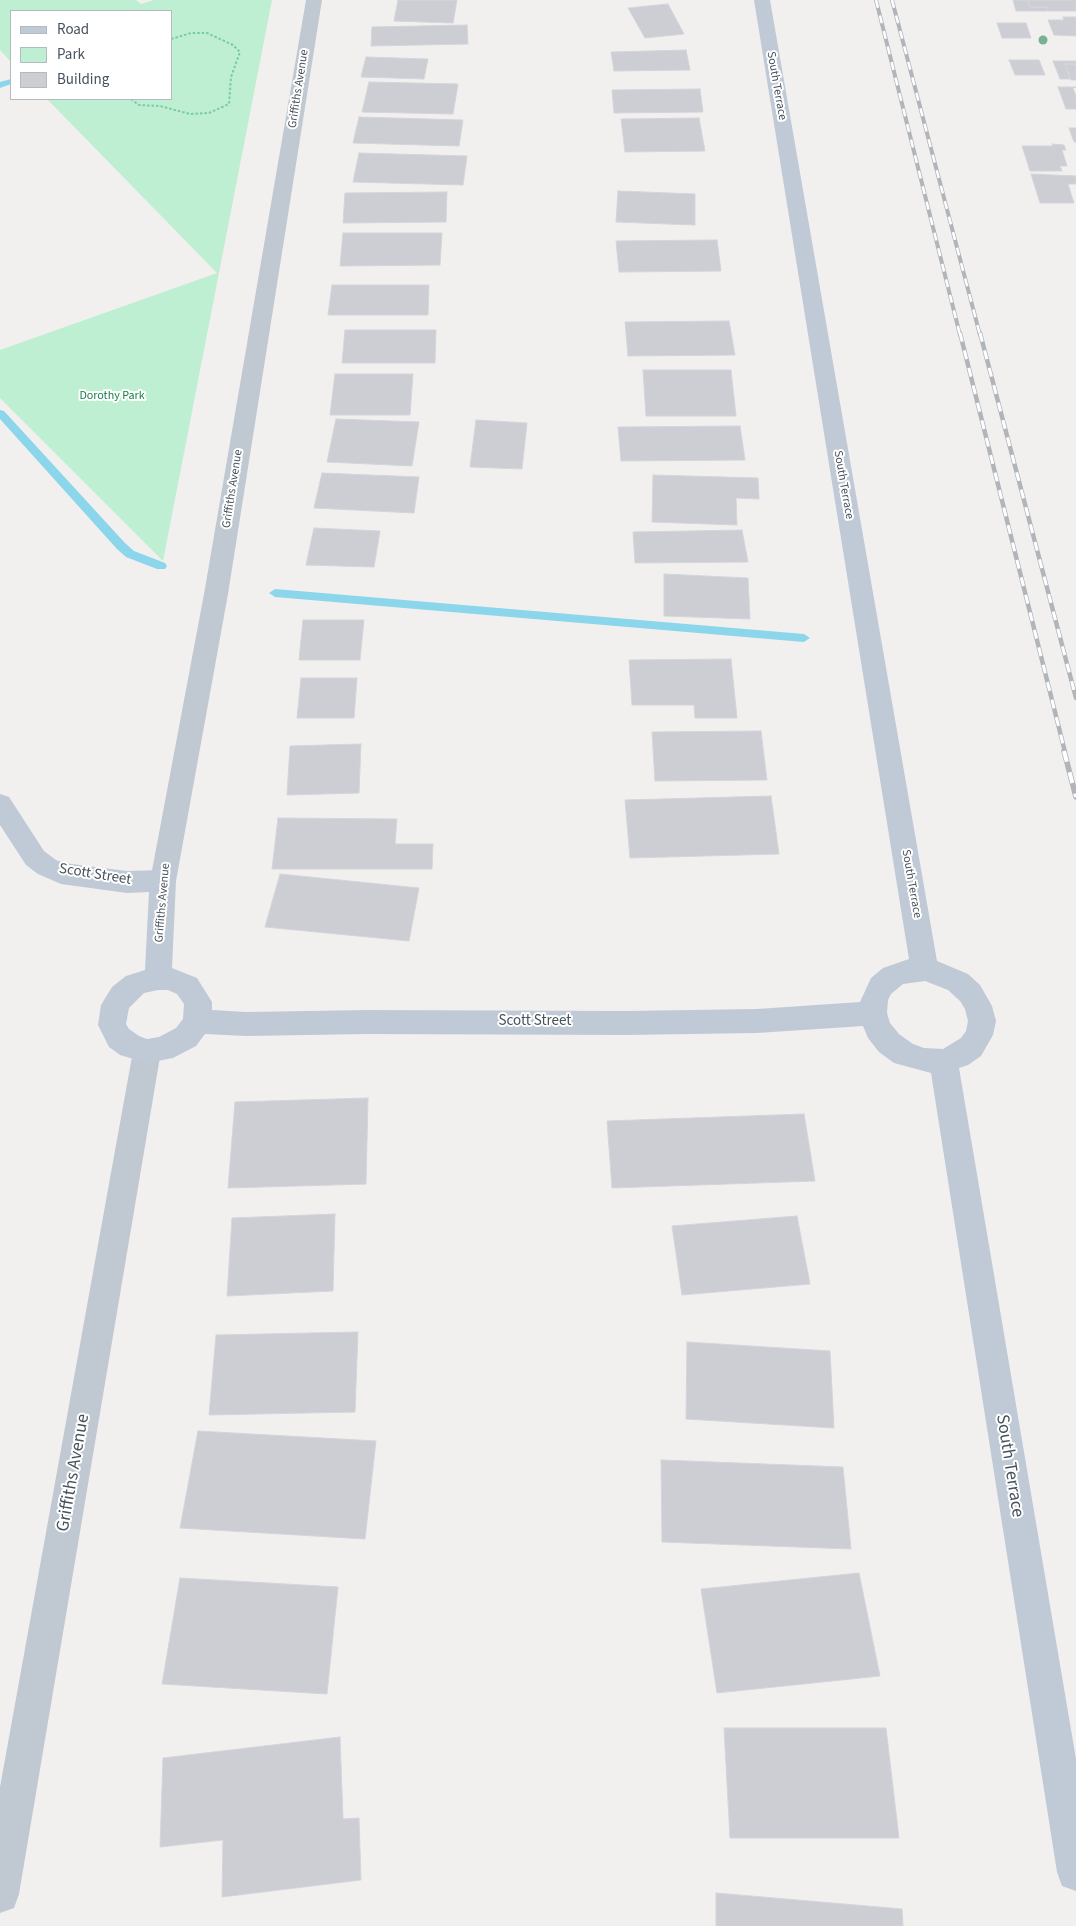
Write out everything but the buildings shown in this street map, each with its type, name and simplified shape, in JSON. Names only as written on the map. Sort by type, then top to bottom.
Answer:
[{"type":"street","name":"Griffiths Avenue","points":[[158,978],[163,882],[216,594],[314,0]]},
{"type":"street","name":"South Terrace","points":[[762,0],[925,970]]},
{"type":"street","name":"Scott Street","points":[[0,804],[35,858],[47,867],[61,873],[121,881],[163,882]]},
{"type":"street","points":[[925,970],[942,974],[958,982],[970,993],[978,1006],[982,1021],[979,1035],[971,1047],[958,1056],[943,1060],[924,1060],[904,1054],[889,1043],[878,1029],[873,1013],[874,998],[881,986],[893,976],[908,971],[925,970]]},
{"type":"street","points":[[158,978],[170,979],[187,986],[198,1002],[198,1015],[186,1037],[163,1049],[146,1051],[130,1046],[119,1038],[112,1025],[113,1015],[115,1005],[122,995],[136,984],[158,978]]},
{"type":"street","name":"Scott Street","points":[[196,1021],[246,1024],[757,1021],[873,1013]]},
{"type":"street","name":"Griffiths Avenue","points":[[0,1894],[146,1051]]},
{"type":"street","name":"South Terrace","points":[[943,1060],[1076,1872]]},
{"type":"path","points":[[132,100],[139,105],[160,106],[190,114],[209,114],[229,104],[231,77],[240,52],[233,45],[207,33],[191,33],[172,39]]},
{"type":"green space","name":"Dorothy Park","points":[[0,0],[136,0],[141,4],[154,0],[272,0],[163,561],[0,398],[0,350],[217,273],[48,100],[172,100],[172,10],[10,10],[10,61],[0,50]]},
{"type":"waterway","points":[[0,85],[10,81]]},
{"type":"waterway","points":[[0,413],[121,546],[130,554],[161,566]]},
{"type":"waterway","points":[[275,593],[804,638]]},
{"type":"railway","points":[[876,0],[960,335]]},
{"type":"railway","points":[[892,0],[980,335]]},
{"type":"railway","points":[[960,333],[1065,752]]},
{"type":"railway","points":[[980,333],[1076,698]]},
{"type":"railway","points":[[1064,751],[1076,797]]}]
